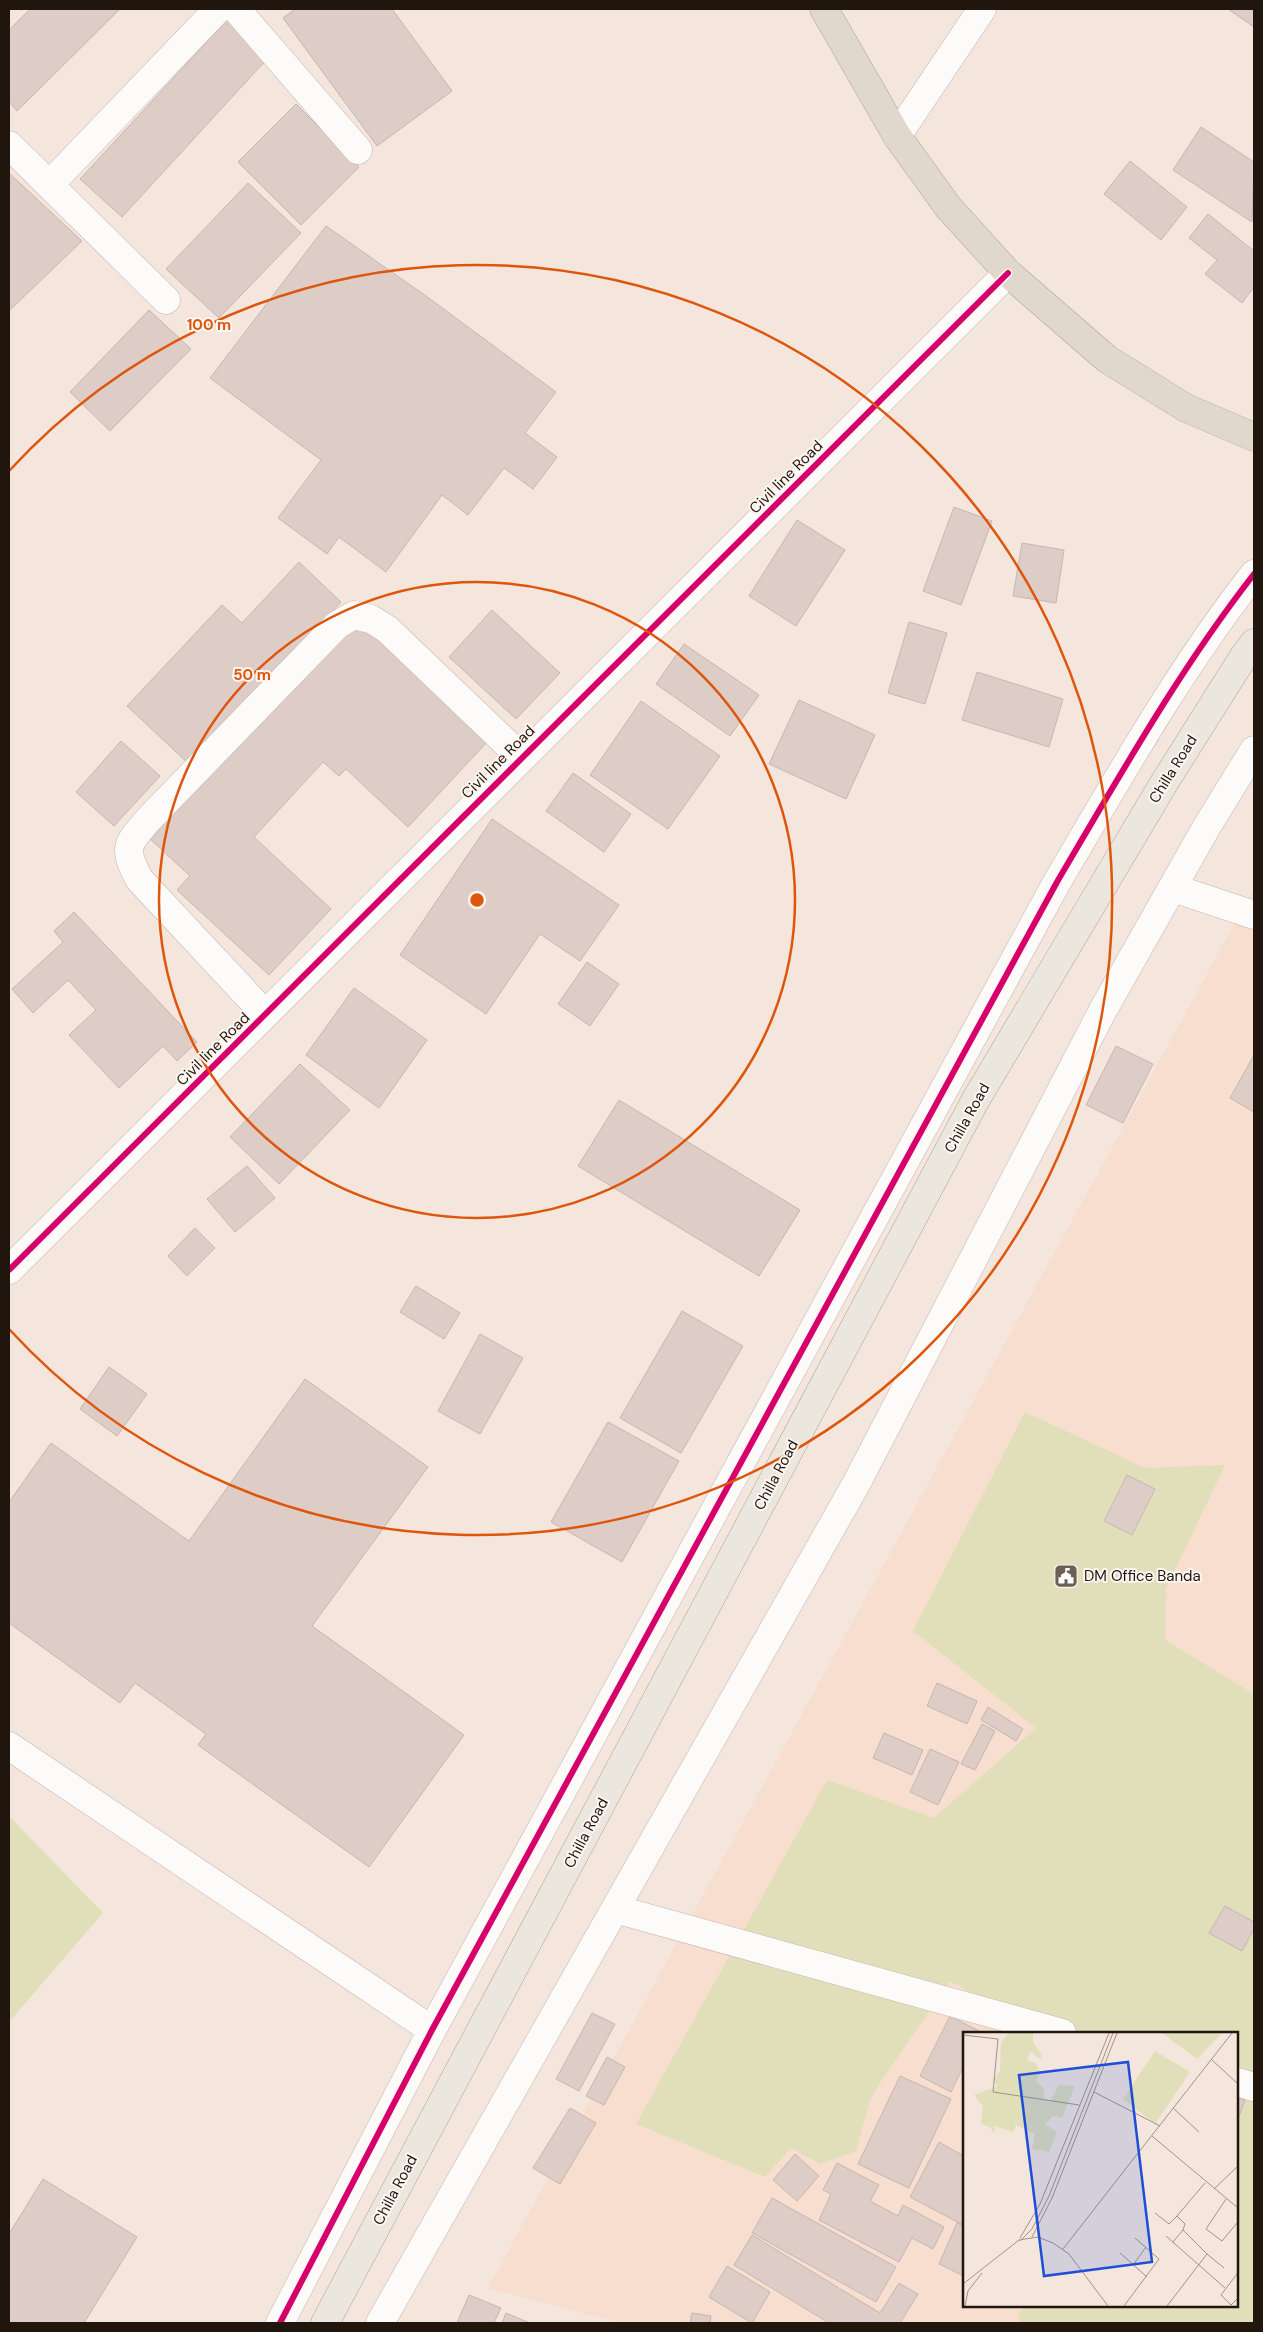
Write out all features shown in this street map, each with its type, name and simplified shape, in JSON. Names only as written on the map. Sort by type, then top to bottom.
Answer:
[{"type":"highway","points":[[824,9],[897,136],[948,206],[1008,274],[1108,360],[1186,408],[1254,437]]},
{"type":"main road","name":"Chilla Road","points":[[324,2323],[975,1101],[1164,783],[1254,643]]},
{"type":"street","points":[[49,185],[218,9]]},
{"type":"street","points":[[236,9],[358,150]]},
{"type":"street","points":[[897,136],[982,9]]},
{"type":"street","points":[[9,145],[166,300]]},
{"type":"street","name":"Civil line Road","points":[[9,1270],[521,757],[1008,274]]},
{"type":"street","points":[[280,2323],[432,2030],[1057,882],[1159,711],[1217,621],[1254,574]]},
{"type":"street","points":[[265,1014],[139,879],[128,857],[130,842],[148,820],[337,625],[354,615],[371,619],[387,629],[521,757]]},
{"type":"street","points":[[380,2323],[854,1486],[1103,1010],[1254,750]]},
{"type":"street","points":[[1173,888],[1254,915]]},
{"type":"street","points":[[9,1746],[432,2030]]},
{"type":"street","points":[[615,1909],[1058,2032]]},
{"type":"street","points":[[1238,2082],[1254,2087]]},
{"type":"shaded area","name":"DM Office Banda","points":[[1254,888],[1254,2323],[620,2323],[488,2288]]},
{"type":"shaded area","points":[[1025,1412],[1145,1468],[1225,1465],[1166,1589],[1165,1640],[1254,1694],[1254,2323],[1020,2323],[1018,2314],[1024,2307],[1238,2307],[1238,2032],[1015,2032],[1018,2019],[950,1981],[870,2100],[856,2151],[820,2164],[791,2148],[765,2177],[636,2124],[827,1780],[934,1818],[1036,1728],[913,1631]]},
{"type":"shaded area","points":[[9,1816],[103,1913],[9,2022]]},
{"type":"building","points":[[30,9],[120,9],[17,111],[9,102],[9,30]]},
{"type":"building","points":[[295,9],[392,9],[452,91],[377,146],[283,18]]},
{"type":"building","points":[[1228,9],[1254,9],[1254,27]]},
{"type":"building","points":[[227,20],[268,58],[122,217],[80,179]]},
{"type":"building","points":[[296,104],[359,167],[301,225],[238,162]]},
{"type":"building","points":[[1201,127],[1254,162],[1252,222],[1173,170]]},
{"type":"building","points":[[1130,161],[1187,207],[1161,240],[1104,194]]},
{"type":"building","points":[[9,173],[82,241],[9,311]]},
{"type":"building","points":[[248,183],[301,233],[219,318],[166,269]]},
{"type":"building","points":[[1208,214],[1254,251],[1254,287],[1242,303],[1205,274],[1217,260],[1189,238]]},
{"type":"building","points":[[326,226],[426,296],[556,392],[525,433],[557,457],[533,489],[504,468],[468,515],[442,495],[386,572],[339,537],[327,554],[278,518],[321,460],[210,378]]},
{"type":"building","points":[[149,310],[191,349],[110,431],[70,392]]},
{"type":"building","points":[[954,507],[992,521],[961,605],[923,591]]},
{"type":"building","points":[[797,520],[845,550],[796,626],[749,596]]},
{"type":"building","points":[[1022,543],[1064,550],[1056,603],[1013,596]]},
{"type":"building","points":[[299,562],[341,602],[189,764],[127,706],[222,605],[242,623]]},
{"type":"building","points":[[492,610],[560,673],[516,719],[449,657]]},
{"type":"building","points":[[355,618],[488,741],[408,827],[346,769],[339,776],[323,762],[254,837],[331,909],[269,975],[177,890],[190,876],[149,838]]},
{"type":"building","points":[[909,622],[947,633],[925,704],[888,693]]},
{"type":"building","points":[[684,644],[759,695],[730,736],[656,684]]},
{"type":"building","points":[[977,672],[1063,699],[1049,747],[962,720]]},
{"type":"building","points":[[799,700],[875,735],[846,799],[769,764]]},
{"type":"building","points":[[641,701],[720,756],[668,829],[590,775]]},
{"type":"building","points":[[121,741],[160,776],[114,826],[76,792]]},
{"type":"building","points":[[573,773],[631,814],[604,852],[546,811]]},
{"type":"building","points":[[492,819],[619,905],[580,961],[540,934],[486,1014],[400,955]]},
{"type":"building","points":[[74,912],[197,1042],[177,1061],[163,1046],[119,1088],[69,1035],[96,1010],[68,980],[33,1013],[12,989],[63,942],[54,931]]},
{"type":"building","points":[[587,962],[619,984],[590,1026],[558,1004]]},
{"type":"building","points":[[354,988],[427,1040],[379,1108],[306,1055]]},
{"type":"building","points":[[1116,1046],[1153,1064],[1123,1123],[1086,1105]]},
{"type":"building","points":[[1254,1055],[1254,1112],[1230,1098]]},
{"type":"building","points":[[300,1064],[350,1110],[279,1184],[230,1137]]},
{"type":"building","points":[[619,1100],[800,1210],[759,1276],[578,1166]]},
{"type":"building","points":[[247,1166],[275,1198],[235,1232],[207,1199]]},
{"type":"building","points":[[195,1228],[215,1248],[187,1276],[168,1256]]},
{"type":"building","points":[[416,1286],[460,1313],[444,1339],[400,1312]]},
{"type":"building","points":[[682,1311],[743,1346],[681,1453],[620,1418]]},
{"type":"building","points":[[480,1334],[523,1358],[480,1434],[438,1411]]},
{"type":"building","points":[[109,1367],[147,1394],[117,1436],[80,1409]]},
{"type":"building","points":[[305,1379],[428,1467],[312,1626],[464,1735],[369,1867],[198,1745],[206,1734],[135,1683],[120,1703],[9,1623],[9,1502],[51,1443],[189,1541]]},
{"type":"building","points":[[608,1422],[679,1461],[622,1562],[551,1522]]},
{"type":"building","points":[[1127,1475],[1155,1489],[1132,1535],[1104,1521]]},
{"type":"building","points":[[937,1683],[977,1701],[967,1724],[927,1706]]},
{"type":"building","points":[[988,1707],[1023,1729],[1016,1741],[981,1720]]},
{"type":"building","points":[[982,1724],[995,1731],[975,1770],[961,1764]]},
{"type":"building","points":[[884,1733],[923,1750],[912,1775],[873,1758]]},
{"type":"building","points":[[930,1749],[959,1762],[938,1805],[910,1792]]},
{"type":"building","points":[[1225,1906],[1254,1922],[1254,1929],[1242,1951],[1209,1933]]},
{"type":"building","points":[[592,2013],[615,2024],[579,2091],[556,2079]]},
{"type":"building","points":[[950,2016],[981,2032],[963,2032],[963,2067],[951,2092],[920,2076]]},
{"type":"building","points":[[607,2057],[625,2067],[604,2105],[586,2096]]},
{"type":"building","points":[[900,2076],[951,2099],[909,2188],[858,2164]]},
{"type":"building","points":[[1238,2097],[1245,2100],[1238,2119]]},
{"type":"building","points":[[570,2108],[596,2123],[560,2184],[533,2168]]},
{"type":"building","points":[[939,2142],[963,2155],[963,2219],[961,2224],[910,2197]]},
{"type":"building","points":[[795,2154],[819,2176],[797,2201],[773,2180]]},
{"type":"building","points":[[837,2163],[879,2185],[870,2201],[898,2216],[903,2205],[944,2227],[933,2249],[912,2238],[899,2262],[819,2220],[831,2194],[823,2190]]},
{"type":"building","points":[[43,2179],[137,2237],[84,2323],[9,2323],[9,2234]]},
{"type":"building","points":[[772,2198],[896,2267],[876,2302],[752,2233]]},
{"type":"building","points":[[957,2223],[963,2226],[963,2276],[939,2264]]},
{"type":"building","points":[[752,2235],[880,2313],[899,2283],[918,2294],[900,2323],[829,2323],[734,2265]]},
{"type":"building","points":[[727,2266],[770,2292],[752,2323],[709,2297]]},
{"type":"building","points":[[469,2295],[501,2308],[494,2323],[457,2323]]},
{"type":"building","points":[[506,2313],[530,2323],[502,2323]]},
{"type":"building","points":[[692,2313],[711,2316],[710,2323],[690,2323]]},
{"type":"cycle path","points":[[9,1270],[1008,273]]},
{"type":"cycle path","points":[[280,2323],[432,2030],[1057,882],[1175,686],[1254,574]]},
{"type":"place","name":"DM Office Banda","points":[[1066,1576]]}]
